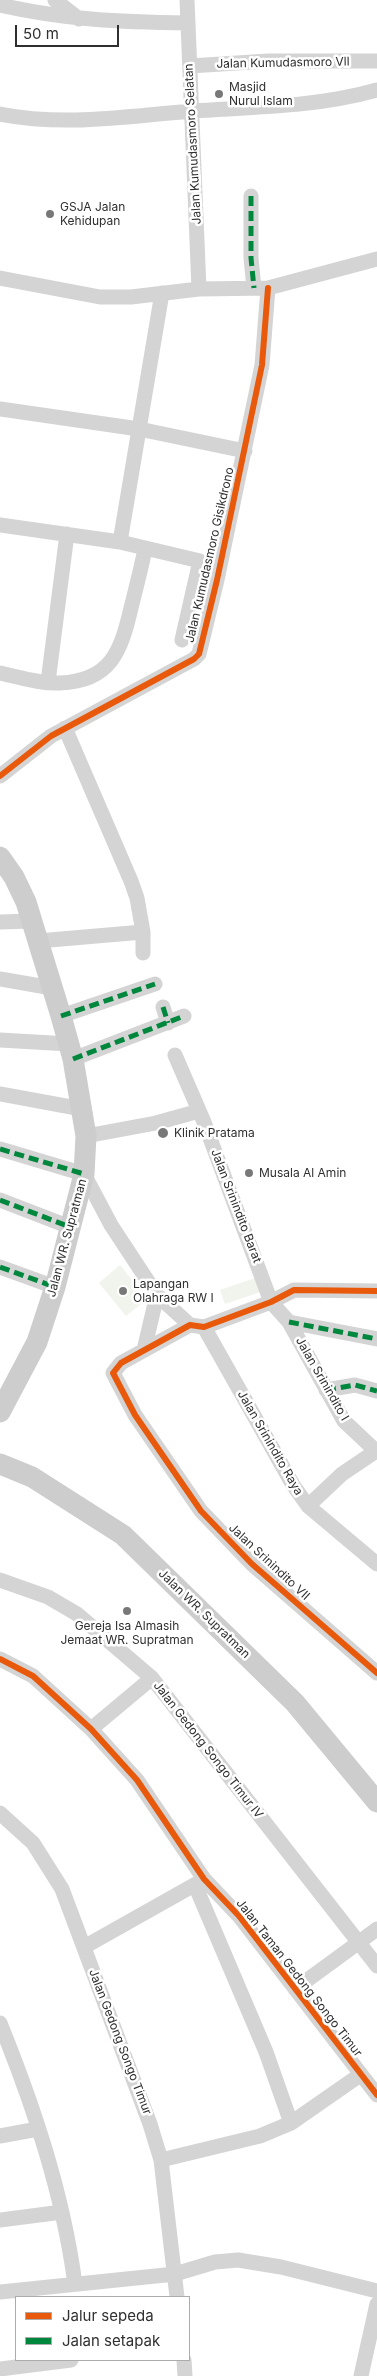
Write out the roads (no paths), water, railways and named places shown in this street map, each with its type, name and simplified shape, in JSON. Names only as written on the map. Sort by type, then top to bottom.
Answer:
[{"type":"main road","name":"Jalan WR. Supratman","points":[[0,857],[14,877],[32,921],[71,1052],[86,1136],[84,1174],[54,1287],[37,1342],[0,1412]]},
{"type":"main road","name":"Jalan WR. Supratman","points":[[0,1464],[32,1477],[122,1535],[295,1703],[377,1802]]},
{"type":"street","points":[[55,0],[80,19]]},
{"type":"street","name":"Jalan Kumudasmoro Selatan","points":[[187,0],[199,288]]},
{"type":"street","points":[[0,5],[46,16],[111,22],[188,23]]},
{"type":"street","name":"Jalan Kumudasmoro Vll","points":[[190,66],[268,61],[377,62]]},
{"type":"street","points":[[0,114],[33,120],[110,120],[191,111],[333,101],[377,90]]},
{"type":"street","name":"Jalan Kumudasmoro Gisikdrono","points":[[0,776],[51,736],[197,657],[220,566],[262,365],[261,288],[251,258],[250,196]]},
{"type":"street","points":[[0,278],[100,297],[131,297],[199,288],[261,288],[377,259]]},
{"type":"street","points":[[120,542],[162,293]]},
{"type":"street","points":[[0,408],[139,429],[245,450]]},
{"type":"street","points":[[0,525],[120,542],[220,566]]},
{"type":"street","points":[[48,682],[67,534]]},
{"type":"street","points":[[0,674],[58,684],[77,681],[106,667],[116,655],[123,640],[146,549]]},
{"type":"street","points":[[182,640],[200,561]]},
{"type":"street","points":[[65,728],[137,898],[143,932],[144,953]]},
{"type":"street","points":[[0,922],[32,921]]},
{"type":"street","points":[[38,941],[143,932]]},
{"type":"street","points":[[0,979],[52,988]]},
{"type":"street","points":[[61,1016],[155,984]]},
{"type":"street","points":[[163,1007],[168,1023]]},
{"type":"street","points":[[0,1040],[71,1052],[168,1023],[184,1016]]},
{"type":"street","name":"Jalan Srinindito Barat","points":[[175,1055],[199,1111],[271,1302]]},
{"type":"street","points":[[0,1094],[82,1108]]},
{"type":"street","points":[[86,1136],[199,1111]]},
{"type":"street","points":[[0,1149],[84,1174]]},
{"type":"street","name":"Jalan Srinindito Raya","points":[[84,1174],[111,1225],[157,1295],[197,1326],[277,1459],[308,1506],[377,1564]]},
{"type":"street","points":[[0,1200],[70,1228]]},
{"type":"street","points":[[0,1267],[54,1287]]},
{"type":"street","points":[[144,1350],[197,1326],[271,1302],[294,1290],[377,1291]]},
{"type":"street","points":[[144,1350],[157,1295]]},
{"type":"street","name":"Jalan Srinindito I","points":[[271,1302],[289,1322],[344,1421],[360,1437],[377,1447]]},
{"type":"street","points":[[289,1322],[377,1340]]},
{"type":"street","name":"Jalan Srinindito VII","points":[[144,1350],[121,1362],[113,1373],[114,1376],[135,1415],[201,1511],[252,1564],[377,1673]]},
{"type":"street","points":[[326,1390],[355,1385],[377,1391]]},
{"type":"street","points":[[308,1506],[342,1474],[377,1447]]},
{"type":"street","name":"Jalan Gedong Songo Timur IV","points":[[0,1580],[48,1597],[77,1614],[152,1678],[377,1966]]},
{"type":"street","name":"Jalan Taman Gedong Songo Timur","points":[[0,1659],[33,1676],[91,1729],[137,1780],[199,1882],[239,1916],[377,2096]]},
{"type":"street","points":[[91,1729],[152,1678]]},
{"type":"street","name":"Jalan Gedong Songo Timur","points":[[0,1813],[32,1843],[62,1889],[150,2124],[161,2160],[177,2296]]},
{"type":"street","points":[[84,1946],[199,1882],[266,2052],[291,2123]]},
{"type":"street","points":[[295,1990],[377,1929]]},
{"type":"street","points":[[0,2023],[50,2164],[62,2212],[75,2284]]},
{"type":"street","points":[[161,2160],[260,2136],[291,2123],[360,2075]]},
{"type":"street","points":[[0,2136],[38,2129]]},
{"type":"street","points":[[0,2220],[62,2212]]},
{"type":"street","points":[[0,2292],[175,2274],[215,2262],[253,2262],[377,2291]]},
{"type":"street","points":[[361,2376],[377,2304]]},
{"type":"street","points":[[0,2369],[63,2361]]},
{"type":"street","points":[[184,2361],[185,2376]]},
{"type":"place","name":"Masjid Nurul Islam","points":[[219,94]]},
{"type":"place","name":"GSJA Jalan Kehidupan","points":[[50,214]]},
{"type":"place","name":"Klinik Pratama","points":[[163,1133]]},
{"type":"place","name":"Musala Al Amin","points":[[249,1173]]},
{"type":"place","name":"Lapangan Olahraga RW I","points":[[123,1291]]},
{"type":"place","name":"Gereja Isa Almasih Jemaat WR. Supratman","points":[[127,1611]]}]
